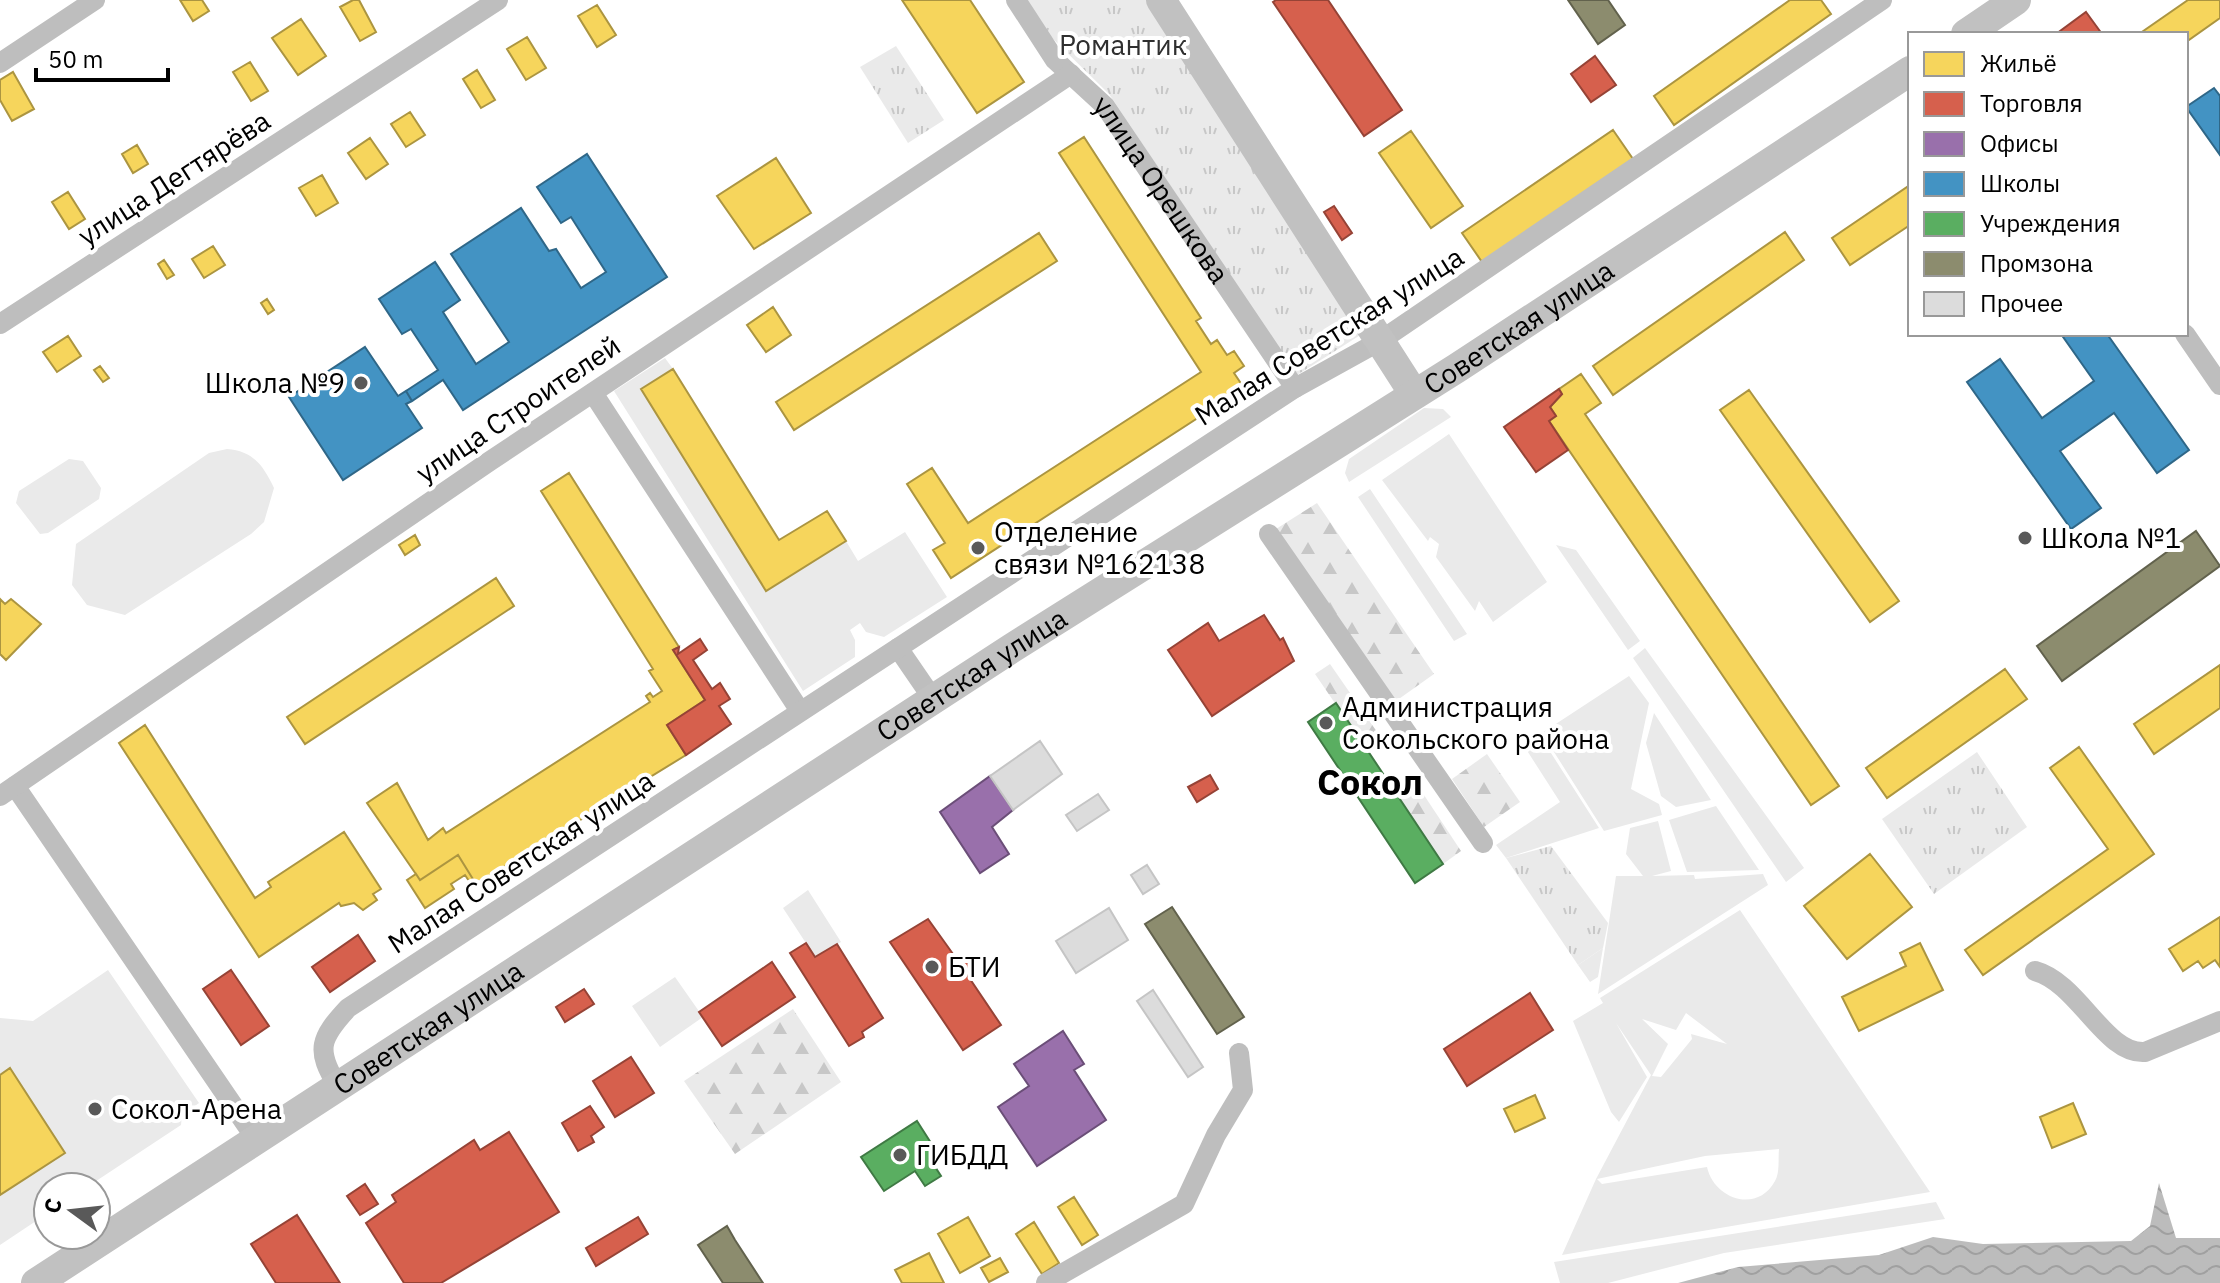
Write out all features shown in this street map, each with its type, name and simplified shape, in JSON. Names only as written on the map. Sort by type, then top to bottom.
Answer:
[{"type":"main road","points":[[1161,0],[1414,394]]},
{"type":"main road","points":[[1973,32],[2016,0]]},
{"type":"main road","name":"Советская улица","points":[[36,1283],[933,699],[1414,394],[1908,72]]},
{"type":"street","points":[[0,63],[95,0]]},
{"type":"street","name":"улица Дегтярёва","points":[[0,324],[498,0]]},
{"type":"street","name":"улица Орешкова","points":[[1016,0],[1055,60],[1105,106],[1295,388]]},
{"type":"street","name":"Малая Советская улица","points":[[338,1086],[324,1064],[322,1046],[329,1028],[348,1008],[1295,388],[1380,341],[1882,0]]},
{"type":"street","name":"улица Строителей","points":[[8,791],[593,393],[1071,74]]},
{"type":"street","points":[[2186,336],[2220,385]]},
{"type":"street","points":[[593,393],[800,711]]},
{"type":"street","points":[[1269,534],[1483,843]]},
{"type":"street","points":[[898,648],[933,699]]},
{"type":"street","points":[[8,791],[256,1139]]},
{"type":"street","points":[[2035,971],[2063,984],[2117,1042],[2133,1053],[2145,1052],[2220,1021]]},
{"type":"street","points":[[1046,1283],[1184,1204],[1216,1135],[1243,1090],[1239,1053]]},
{"type":"green space","name":"Романтик","points":[[1027,0],[1148,0],[1362,334],[1297,375],[1109,94],[1050,36]]},
{"type":"green space","points":[[896,46],[944,120],[908,143],[860,67]]},
{"type":"green space","points":[[665,358],[673,369],[641,389],[766,590],[846,541],[858,561],[905,532],[947,597],[884,637],[866,632],[860,623],[850,630],[855,640],[855,657],[803,691],[614,391]]},
{"type":"green space","points":[[1424,408],[1443,409],[1451,417],[1349,482],[1345,473],[1349,459]]},
{"type":"green space","points":[[1449,434],[1547,582],[1493,622],[1479,601],[1475,611],[1436,557],[1439,544],[1430,537],[1428,541],[1382,480]]},
{"type":"green space","points":[[227,449],[250,456],[270,480],[274,488],[264,522],[251,534],[125,615],[87,605],[72,585],[76,544],[209,453]]},
{"type":"green space","points":[[69,459],[83,461],[101,488],[99,499],[48,533],[40,534],[16,503],[19,491]]},
{"type":"green space","points":[[1370,489],[1467,634],[1454,641],[1358,497]]},
{"type":"green space","points":[[1317,503],[1434,674],[1396,701],[1276,529]]},
{"type":"green space","points":[[1556,545],[1576,550],[1640,641],[1628,650]]},
{"type":"green space","points":[[1645,648],[1804,868],[1786,882],[1633,658]]},
{"type":"green space","points":[[1330,664],[1384,742],[1369,753],[1315,674]]},
{"type":"green space","points":[[1629,676],[1649,703],[1631,789],[1659,804],[1662,815],[1604,831],[1542,733]]},
{"type":"green space","points":[[1654,713],[1711,800],[1676,807],[1661,796],[1646,743]]},
{"type":"green space","points":[[1542,739],[1599,828],[1506,858],[1496,845],[1560,802],[1526,749]]},
{"type":"green space","points":[[1977,752],[2027,827],[1934,894],[1882,819]]},
{"type":"green space","points":[[1487,754],[1520,802],[1484,827],[1452,779]]},
{"type":"green space","points":[[1418,786],[1461,851],[1443,864],[1400,800]]},
{"type":"green space","points":[[1716,806],[1759,870],[1687,872],[1669,820]]},
{"type":"green space","points":[[1658,821],[1671,871],[1652,876],[1694,875],[1695,879],[1763,874],[1768,885],[1598,994],[1616,876],[1643,876],[1626,854],[1630,828]]},
{"type":"green space","points":[[1551,846],[1608,923],[1603,948],[1578,965],[1506,858]]},
{"type":"green space","points":[[808,890],[841,942],[815,957],[783,908]]},
{"type":"green space","points":[[1740,910],[1930,1192],[1562,1255],[1596,1179],[1651,1075],[1616,1023],[1647,1077],[1619,1122],[1611,1112],[1573,1021],[1603,1003],[1600,998]],"holes":[[[1686,1013],[1727,1044],[1691,1034],[1692,1039],[1661,1077],[1652,1076],[1668,1044],[1642,1019],[1676,1030]],[[1779,1149],[1775,1181],[1767,1191],[1747,1200],[1727,1194],[1718,1187],[1707,1167],[1602,1184],[1597,1179],[1705,1156]]]},
{"type":"green space","points":[[1603,948],[1598,977],[1590,982],[1578,965]]},
{"type":"green space","name":"Сокол-Арена","points":[[108,970],[199,1103],[182,1115],[181,1125],[111,1171],[32,1171],[32,1224],[0,1245],[0,1018],[33,1021]]},
{"type":"green space","points":[[675,977],[703,1017],[660,1047],[632,1006]]},
{"type":"green space","points":[[793,1009],[841,1082],[735,1154],[684,1081]]},
{"type":"green space","points":[[1936,1202],[1945,1219],[1724,1253],[1608,1283],[1560,1283],[1554,1262]]},
{"type":"water","points":[[2159,1183],[2176,1238],[2220,1238],[2220,1283],[1678,1283],[1738,1267],[1879,1255],[1933,1237],[1983,1244],[2131,1241],[2150,1226]]},
{"type":"building: Жильё","points":[[180,0],[202,0],[209,11],[193,21]]},
{"type":"building: Жильё","points":[[359,0],[376,32],[360,41],[340,7]]},
{"type":"building: Жильё","points":[[902,0],[970,0],[1024,82],[977,113]]},
{"type":"building: Жильё","points":[[1790,0],[1821,0],[1831,14],[1674,125],[1654,96]]},
{"type":"building: Жильё","points":[[2188,0],[2220,0],[2220,18],[2188,41],[2188,32],[2142,32]]},
{"type":"building: Жильё","points":[[597,5],[616,35],[597,47],[578,16]]},
{"type":"building: Жильё","points":[[301,19],[326,56],[298,75],[272,38]]},
{"type":"building: Жильё","points":[[527,37],[546,68],[526,80],[507,49]]},
{"type":"building: Жильё","points":[[250,62],[268,91],[251,101],[233,72]]},
{"type":"building: Жильё","points":[[477,70],[495,100],[481,108],[463,79]]},
{"type":"building: Жильё","points":[[13,72],[34,109],[12,121],[0,100],[0,80]]},
{"type":"building: Жильё","points":[[410,112],[425,135],[406,147],[391,124]]},
{"type":"building: Жильё","points":[[1613,130],[1633,159],[1482,262],[1462,233]]},
{"type":"building: Жильё","points":[[1411,131],[1463,206],[1431,228],[1379,153]]},
{"type":"building: Жильё","points":[[1084,137],[1201,318],[1196,321],[1211,344],[1217,340],[1227,355],[1234,351],[1244,366],[1234,373],[1244,388],[951,578],[933,550],[945,543],[907,484],[932,468],[968,523],[1201,372],[1059,153]]},
{"type":"building: Жильё","points":[[370,138],[388,164],[366,179],[348,153]]},
{"type":"building: Жильё","points":[[137,145],[148,164],[133,173],[122,154]]},
{"type":"building: Жильё","points":[[776,158],[811,213],[754,249],[717,196]]},
{"type":"building: Жильё","points":[[322,175],[338,203],[316,216],[299,188]]},
{"type":"building: Жильё","points":[[1908,186],[1908,226],[1850,265],[1832,238]]},
{"type":"building: Жильё","points":[[68,192],[85,219],[69,229],[52,202]]},
{"type":"building: Жильё","points":[[1785,232],[1804,260],[1613,395],[1593,366]]},
{"type":"building: Жильё","points":[[1039,233],[1057,261],[794,430],[776,402]]},
{"type":"building: Жильё","points":[[213,246],[225,265],[204,278],[192,259]]},
{"type":"building: Жильё","points":[[164,260],[174,275],[167,279],[158,264]]},
{"type":"building: Жильё","points":[[267,299],[274,310],[268,314],[261,303]]},
{"type":"building: Жильё","points":[[773,307],[791,335],[766,352],[747,325]]},
{"type":"building: Жильё","points":[[68,336],[81,356],[57,372],[43,352]]},
{"type":"building: Жильё","points":[[100,366],[109,378],[103,382],[94,370]]},
{"type":"building: Жильё","points":[[673,369],[779,540],[827,511],[846,541],[766,591],[641,389]]},
{"type":"building: Жильё","points":[[1581,374],[1601,403],[1585,414],[1839,786],[1811,805],[1549,421],[1556,416],[1550,407],[1562,394],[1559,389]]},
{"type":"building: Жильё","points":[[1749,390],[1899,601],[1870,622],[1720,410]]},
{"type":"building: Жильё","points":[[569,473],[679,647],[673,650],[705,700],[667,725],[686,755],[476,884],[458,855],[420,880],[367,803],[397,783],[428,840],[443,828],[446,833],[650,702],[646,696],[650,693],[653,697],[662,691],[649,671],[653,669],[541,491]]},
{"type":"building: Жильё","points":[[415,535],[420,545],[405,555],[399,545]]},
{"type":"building: Жильё","points":[[496,578],[514,606],[305,744],[287,717]]},
{"type":"building: Жильё","points":[[0,599],[5,604],[11,599],[41,624],[6,660],[0,654]]},
{"type":"building: Жильё","points":[[2220,665],[2220,708],[2154,754],[2134,724]]},
{"type":"building: Жильё","points":[[2005,669],[2027,699],[1887,798],[1866,768]]},
{"type":"building: Жильё","points":[[145,725],[255,898],[271,887],[268,882],[344,832],[381,889],[373,894],[377,900],[363,910],[354,903],[341,906],[339,903],[259,957],[119,743]]},
{"type":"building: Жильё","points":[[2079,747],[2154,854],[1983,975],[1965,950],[2108,849],[2050,768]]},
{"type":"building: Жильё","points":[[1870,854],[1912,907],[1847,959],[1804,906]]},
{"type":"building: Жильё","points":[[458,855],[476,884],[473,887],[465,875],[451,884],[454,889],[425,908],[407,880],[416,874],[420,880]]},
{"type":"building: Жильё","points":[[2220,917],[2220,967],[2215,960],[2203,968],[2198,961],[2183,971],[2169,949]]},
{"type":"building: Жильё","points":[[1920,943],[1943,990],[1859,1031],[1842,997],[1906,966],[1900,953]]},
{"type":"building: Жильё","points":[[10,1068],[65,1153],[37,1171],[32,1171],[32,1174],[0,1195],[0,1075]]},
{"type":"building: Жильё","points":[[1535,1095],[1545,1118],[1515,1132],[1504,1109]]},
{"type":"building: Жильё","points":[[2073,1103],[2086,1134],[2052,1148],[2040,1117]]},
{"type":"building: Жильё","points":[[1074,1197],[1098,1235],[1082,1245],[1058,1207]]},
{"type":"building: Жильё","points":[[968,1217],[990,1256],[960,1273],[938,1234]]},
{"type":"building: Жильё","points":[[1034,1222],[1059,1263],[1042,1274],[1016,1234]]},
{"type":"building: Жильё","points":[[929,1253],[944,1283],[902,1283],[895,1270]]},
{"type":"building: Жильё","points":[[1000,1258],[1008,1272],[989,1282],[981,1268]]},
{"type":"building: Торговля","points":[[1328,0],[1402,110],[1364,136],[1273,2]]},
{"type":"building: Торговля","points":[[2086,12],[2101,32],[2059,32]]},
{"type":"building: Торговля","points":[[1595,56],[1616,85],[1591,102],[1571,74]]},
{"type":"building: Торговля","points":[[1334,206],[1352,233],[1342,240],[1324,212]]},
{"type":"building: Торговля","points":[[1559,389],[1562,394],[1550,407],[1556,416],[1549,421],[1568,450],[1536,472],[1504,427]]},
{"type":"building: Торговля","points":[[1264,615],[1280,640],[1283,638],[1294,661],[1212,716],[1168,650],[1208,623],[1219,641]]},
{"type":"building: Торговля","points":[[700,639],[707,650],[693,660],[712,689],[720,683],[730,699],[719,706],[731,724],[686,755],[667,725],[705,700],[673,650],[679,647],[678,654]]},
{"type":"building: Торговля","points":[[1210,775],[1218,789],[1197,802],[1188,787]]},
{"type":"building: Торговля","points":[[928,919],[958,961],[964,957],[972,969],[966,973],[1001,1025],[963,1050],[890,942]]},
{"type":"building: Торговля","points":[[358,935],[375,961],[330,992],[312,967]]},
{"type":"building: Торговля","points":[[806,943],[815,957],[837,944],[883,1018],[862,1032],[864,1037],[849,1046],[790,953]]},
{"type":"building: Торговля","points":[[772,962],[795,997],[722,1046],[699,1012]]},
{"type":"building: Торговля","points":[[231,970],[269,1026],[241,1045],[203,989]]},
{"type":"building: Торговля","points":[[584,989],[594,1004],[565,1022],[556,1007]]},
{"type":"building: Торговля","points":[[1530,993],[1553,1030],[1467,1086],[1444,1049]]},
{"type":"building: Торговля","points":[[631,1057],[654,1093],[615,1117],[593,1081]]},
{"type":"building: Торговля","points":[[590,1106],[604,1127],[591,1136],[594,1142],[578,1151],[562,1123]]},
{"type":"building: Торговля","points":[[509,1132],[559,1212],[441,1283],[404,1283],[366,1223],[396,1202],[392,1195],[474,1140],[480,1150]]},
{"type":"building: Торговля","points":[[365,1184],[378,1204],[360,1215],[347,1196]]},
{"type":"building: Торговля","points":[[297,1215],[340,1283],[276,1283],[251,1244]]},
{"type":"building: Торговля","points":[[638,1217],[648,1234],[596,1266],[586,1248]]},
{"type":"building: Офисы","points":[[990,776],[1013,810],[992,827],[1009,854],[980,873],[940,812]]},
{"type":"building: Офисы","points":[[1063,1031],[1084,1064],[1074,1070],[1106,1120],[1037,1166],[998,1107],[1029,1086],[1014,1064]]},
{"type":"building: Школы","points":[[2214,88],[2220,96],[2220,155],[2188,110],[2188,106]]},
{"type":"building: Школы","points":[[587,154],[667,277],[463,410],[443,380],[412,401],[406,391],[438,370],[411,329],[402,334],[379,299],[435,262],[460,300],[443,312],[476,364],[509,342],[451,254],[521,208],[549,251],[556,249],[581,288],[606,272],[571,217],[561,223],[537,187]]},
{"type":"building: Школы","points":[[2062,336],[2108,336],[2189,450],[2157,473],[2114,413],[2060,451],[2101,508],[2071,529],[1967,382],[2000,359],[2042,418],[2094,381]]},
{"type":"building: Школы","points":[[365,347],[398,396],[406,391],[412,401],[406,404],[422,428],[343,480],[289,397]]},
{"type":"building: Учреждения","points":[[1336,703],[1443,864],[1415,883],[1308,722]]},
{"type":"building: Учреждения","name":"ГИБДД","points":[[917,1121],[938,1154],[930,1159],[941,1176],[925,1186],[915,1171],[884,1191],[861,1157]]},
{"type":"building: Промзона","points":[[1568,0],[1608,0],[1625,25],[1598,44]]},
{"type":"building: Промзона","points":[[2196,531],[2220,566],[2062,681],[2037,646]]},
{"type":"building: Промзона","points":[[1172,907],[1244,1017],[1217,1034],[1145,924]]},
{"type":"building: Промзона","points":[[727,1226],[763,1283],[723,1283],[698,1245]]},
{"type":"building: Прочее","points":[[1040,741],[1062,774],[1013,810],[990,776]]},
{"type":"building: Прочее","points":[[1098,794],[1109,810],[1077,831],[1066,815]]},
{"type":"building: Прочее","points":[[1147,865],[1159,884],[1143,894],[1131,875]]},
{"type":"building: Прочее","points":[[1109,908],[1128,940],[1076,973],[1056,941]]},
{"type":"building: Прочее","points":[[1153,990],[1203,1067],[1188,1077],[1137,1001]]},
{"type":"place","name":"Школа №9","points":[[361,383]]},
{"type":"place","name":"Школа №1","points":[[2025,538]]},
{"type":"place","name":"Отделение связи №162138","points":[[978,548]]},
{"type":"place","name":"Администрация Сокольского района","points":[[1326,723]]},
{"type":"place","name":"БТИ","points":[[932,967]]},
{"type":"place","name":"Сокол-Арена","points":[[95,1109]]},
{"type":"place","name":"ГИБДД","points":[[900,1155]]},
{"type":"district","name":"Сокол","points":[[1370,782]]}]
